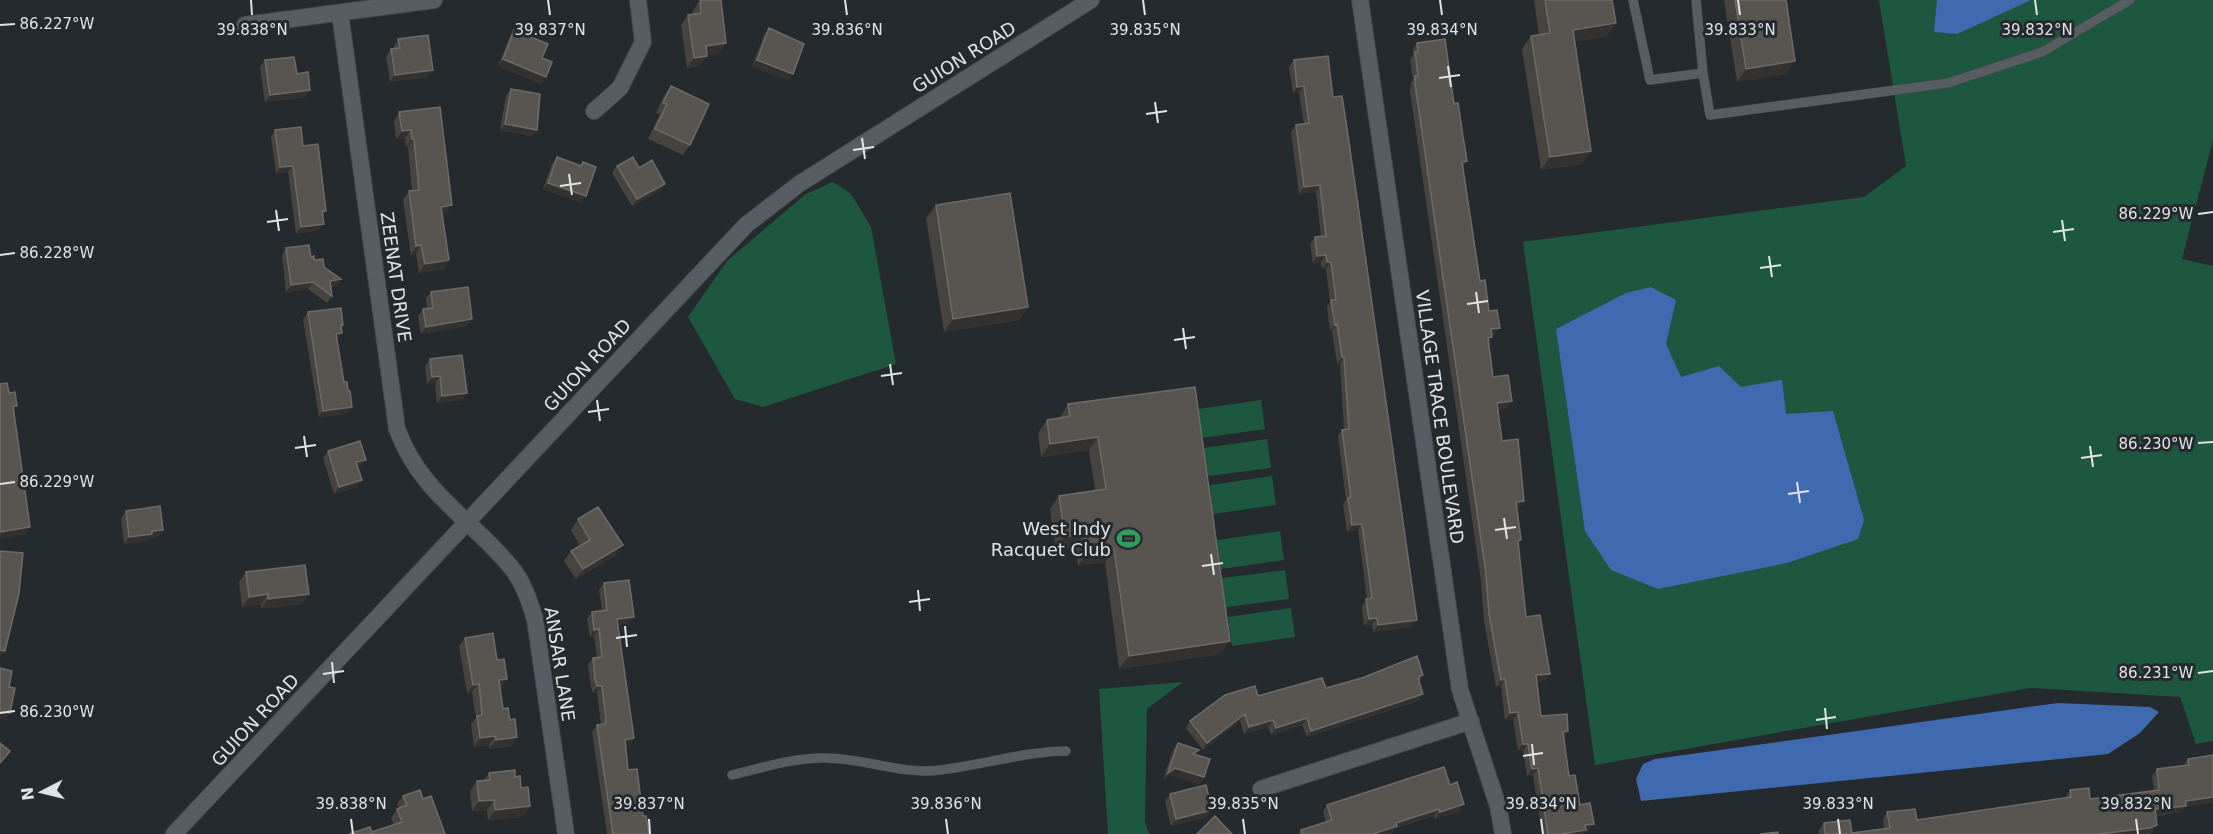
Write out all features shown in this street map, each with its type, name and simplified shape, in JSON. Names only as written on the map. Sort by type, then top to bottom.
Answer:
[{"type":"street","points":[[245,25],[434,0]]},
{"type":"street","points":[[594,111],[620,88],[643,42],[638,0]]},
{"type":"street","name":"GUION ROAD","points":[[174,834],[716,255],[758,214],[799,184],[1091,0]]},
{"type":"street","name":"VILLAGE TRACE BOULEVARD","points":[[1360,0],[1460,690],[1498,806],[1503,834]]},
{"type":"street","name":"ZEENAT DRIVE","points":[[340,13],[397,429],[413,465],[465,523]]},
{"type":"street","name":"ANSAR LANE","points":[[465,523],[510,567],[529,598],[535,619],[566,834]]},
{"type":"street","points":[[1261,789],[1471,721]]},
{"type":"lane","points":[[1633,0],[1650,80],[1703,73]]},
{"type":"lane","points":[[1696,0],[1703,73],[1710,115],[1948,83],[2042,52],[2130,0]]},
{"type":"lane","points":[[732,775],[787,762],[825,758],[902,769],[939,771],[1034,752],[1066,751]]},
{"type":"green space","points":[[1879,0],[2213,0],[2213,140],[2182,259],[2213,266],[2213,741],[2196,744],[2180,697],[2030,688],[1595,765],[1523,242],[1864,197],[1906,166]]},
{"type":"green space","points":[[833,182],[851,194],[871,227],[896,364],[763,407],[735,399],[688,317],[727,261],[806,194]]},
{"type":"green space","points":[[1261,400],[1265,429],[1202,438],[1198,409]]},
{"type":"green space","points":[[1267,439],[1271,468],[1208,476],[1204,448]]},
{"type":"green space","points":[[1272,476],[1276,505],[1213,514],[1210,485]]},
{"type":"green space","points":[[1280,531],[1284,560],[1221,569],[1217,540]]},
{"type":"green space","points":[[1285,570],[1289,599],[1226,607],[1222,578]]},
{"type":"green space","points":[[1291,608],[1295,637],[1232,646],[1228,617]]},
{"type":"green space","points":[[1183,682],[1147,709],[1145,821],[1149,834],[1108,834],[1099,689]]},
{"type":"water","points":[[1937,0],[2031,0],[1957,34],[1934,32]]},
{"type":"water","points":[[1651,287],[1676,300],[1666,344],[1681,377],[1719,366],[1741,387],[1782,380],[1786,414],[1833,411],[1864,520],[1858,539],[1787,563],[1658,589],[1611,570],[1585,531],[1556,329],[1626,293]]},
{"type":"water","points":[[2058,703],[2150,707],[2159,712],[2140,733],[2108,754],[1641,801],[1636,779],[1643,764],[1655,759]]},
{"type":"building","points":[[700,0],[721,0],[726,43],[706,46],[707,56],[694,58],[688,15],[701,13]]},
{"type":"building","points":[[1545,0],[1612,0],[1616,23],[1573,30],[1591,151],[1550,157],[1531,36],[1550,33]]},
{"type":"building","points":[[1735,0],[1786,0],[1795,61],[1746,69]]},
{"type":"building","points":[[769,28],[804,44],[793,74],[757,60]]},
{"type":"building","points":[[514,30],[548,44],[542,58],[552,62],[546,77],[503,59]]},
{"type":"building","points":[[428,35],[433,70],[395,75],[391,49],[400,48],[398,39]]},
{"type":"building","points":[[1445,39],[1454,104],[1458,103],[1467,161],[1462,162],[1480,281],[1485,280],[1489,311],[1497,310],[1500,328],[1491,329],[1492,337],[1488,338],[1493,377],[1508,375],[1512,401],[1497,403],[1502,441],[1518,439],[1524,501],[1516,502],[1526,617],[1540,615],[1550,674],[1536,675],[1541,716],[1567,714],[1568,731],[1563,732],[1569,776],[1575,775],[1580,805],[1590,803],[1594,824],[1585,825],[1586,830],[1548,834],[1538,768],[1532,769],[1528,744],[1523,744],[1518,712],[1510,713],[1505,679],[1501,680],[1489,614],[1486,574],[1415,84],[1415,76],[1418,76],[1415,52],[1418,52],[1417,43]]},
{"type":"building","points":[[1328,56],[1333,97],[1342,96],[1417,620],[1378,625],[1377,618],[1369,619],[1366,599],[1372,598],[1362,524],[1352,525],[1348,498],[1351,497],[1342,430],[1349,429],[1344,357],[1342,357],[1331,300],[1336,300],[1331,262],[1327,262],[1326,255],[1317,256],[1315,237],[1326,236],[1320,185],[1304,187],[1296,125],[1309,123],[1304,86],[1297,87],[1294,60]]},
{"type":"building","points":[[294,57],[297,74],[308,72],[310,90],[270,95],[265,60]]},
{"type":"building","points":[[671,86],[709,104],[690,145],[655,129],[667,104],[663,103]]},
{"type":"building","points":[[511,89],[540,94],[537,130],[505,124]]},
{"type":"building","points":[[440,107],[452,205],[441,207],[449,260],[425,264],[421,245],[416,246],[409,191],[419,190],[414,139],[412,139],[411,130],[402,131],[399,112]]},
{"type":"building","points":[[301,127],[303,146],[318,144],[326,211],[322,211],[324,224],[301,227],[293,166],[280,167],[275,130]]},
{"type":"building","points":[[557,157],[581,166],[583,162],[596,167],[586,196],[548,183]]},
{"type":"building","points":[[633,157],[639,168],[652,160],[665,184],[637,199],[617,166]]},
{"type":"building","points":[[1010,193],[1028,307],[953,319],[936,205]]},
{"type":"building","points":[[309,245],[311,257],[314,256],[314,260],[323,259],[324,267],[341,279],[330,281],[332,296],[313,282],[291,285],[286,248]]},
{"type":"building","points":[[468,287],[472,319],[426,327],[423,309],[433,308],[431,292]]},
{"type":"building","points":[[341,308],[342,333],[336,334],[344,382],[347,382],[348,391],[350,391],[352,407],[323,411],[308,312]]},
{"type":"building","points":[[462,355],[467,393],[442,396],[440,376],[432,377],[430,359]]},
{"type":"building","points":[[7,383],[9,393],[15,392],[17,406],[13,406],[30,527],[0,532],[0,384]]},
{"type":"building","points":[[1195,387],[1230,641],[1129,656],[1114,549],[1087,553],[1084,534],[1065,537],[1059,496],[1106,489],[1098,437],[1050,444],[1047,420],[1070,416],[1068,404]]},
{"type":"building","points":[[360,441],[366,460],[356,462],[362,480],[339,487],[328,451]]},
{"type":"building","points":[[160,506],[163,530],[129,537],[126,511]]},
{"type":"building","points":[[598,507],[623,545],[583,569],[571,551],[590,540],[578,519]]},
{"type":"building","points":[[0,551],[23,553],[19,593],[5,651],[0,650]]},
{"type":"building","points":[[305,565],[309,594],[268,599],[268,594],[249,597],[246,572]]},
{"type":"building","points":[[629,580],[634,617],[617,619],[634,738],[625,740],[628,770],[637,769],[643,816],[646,816],[649,834],[613,834],[597,725],[605,724],[606,719],[602,686],[597,686],[595,679],[593,658],[602,657],[599,629],[594,630],[592,612],[607,610],[604,583]]},
{"type":"building","points":[[493,633],[497,660],[504,659],[507,679],[499,680],[503,709],[508,708],[510,720],[515,719],[517,737],[496,740],[495,736],[480,738],[477,716],[482,715],[479,684],[473,685],[465,638]]},
{"type":"building","points":[[1417,656],[1423,675],[1419,676],[1419,681],[1423,694],[1311,731],[1307,718],[1276,728],[1273,720],[1249,727],[1245,714],[1207,743],[1190,721],[1225,695],[1255,686],[1258,696],[1322,678],[1326,688],[1362,678]]},
{"type":"building","points":[[0,668],[12,671],[9,687],[15,688],[10,713],[0,711]]},
{"type":"building","points":[[0,743],[10,751],[0,763]]},
{"type":"building","points":[[1178,743],[1199,750],[1193,754],[1210,759],[1204,777],[1175,768],[1168,773]]},
{"type":"building","points":[[2213,755],[2213,797],[2186,801],[2186,806],[2155,809],[2157,825],[2150,828],[2099,834],[1825,834],[1824,823],[1850,820],[1852,833],[1890,828],[1887,812],[1915,809],[1917,820],[2071,797],[2070,790],[2089,788],[2090,799],[2159,790],[2157,769],[2189,765],[2188,759]]},
{"type":"building","points":[[1444,767],[1450,785],[1457,782],[1464,804],[1440,812],[1439,809],[1396,823],[1397,826],[1373,834],[1302,834],[1301,830],[1332,820],[1327,805]]},
{"type":"building","points":[[515,770],[515,777],[520,776],[521,788],[528,787],[530,806],[495,810],[494,800],[479,801],[477,781],[490,780],[489,773]]},
{"type":"building","points":[[1206,785],[1212,810],[1176,819],[1170,794]]},
{"type":"building","points":[[420,790],[423,799],[431,796],[445,834],[349,834],[370,827],[372,832],[402,822],[397,809],[407,805],[403,796]]},
{"type":"building","points":[[1215,816],[1232,834],[1197,834]]},
{"type":"place","name":"West Indy Racquet Club","points":[[1129,538]]}]
